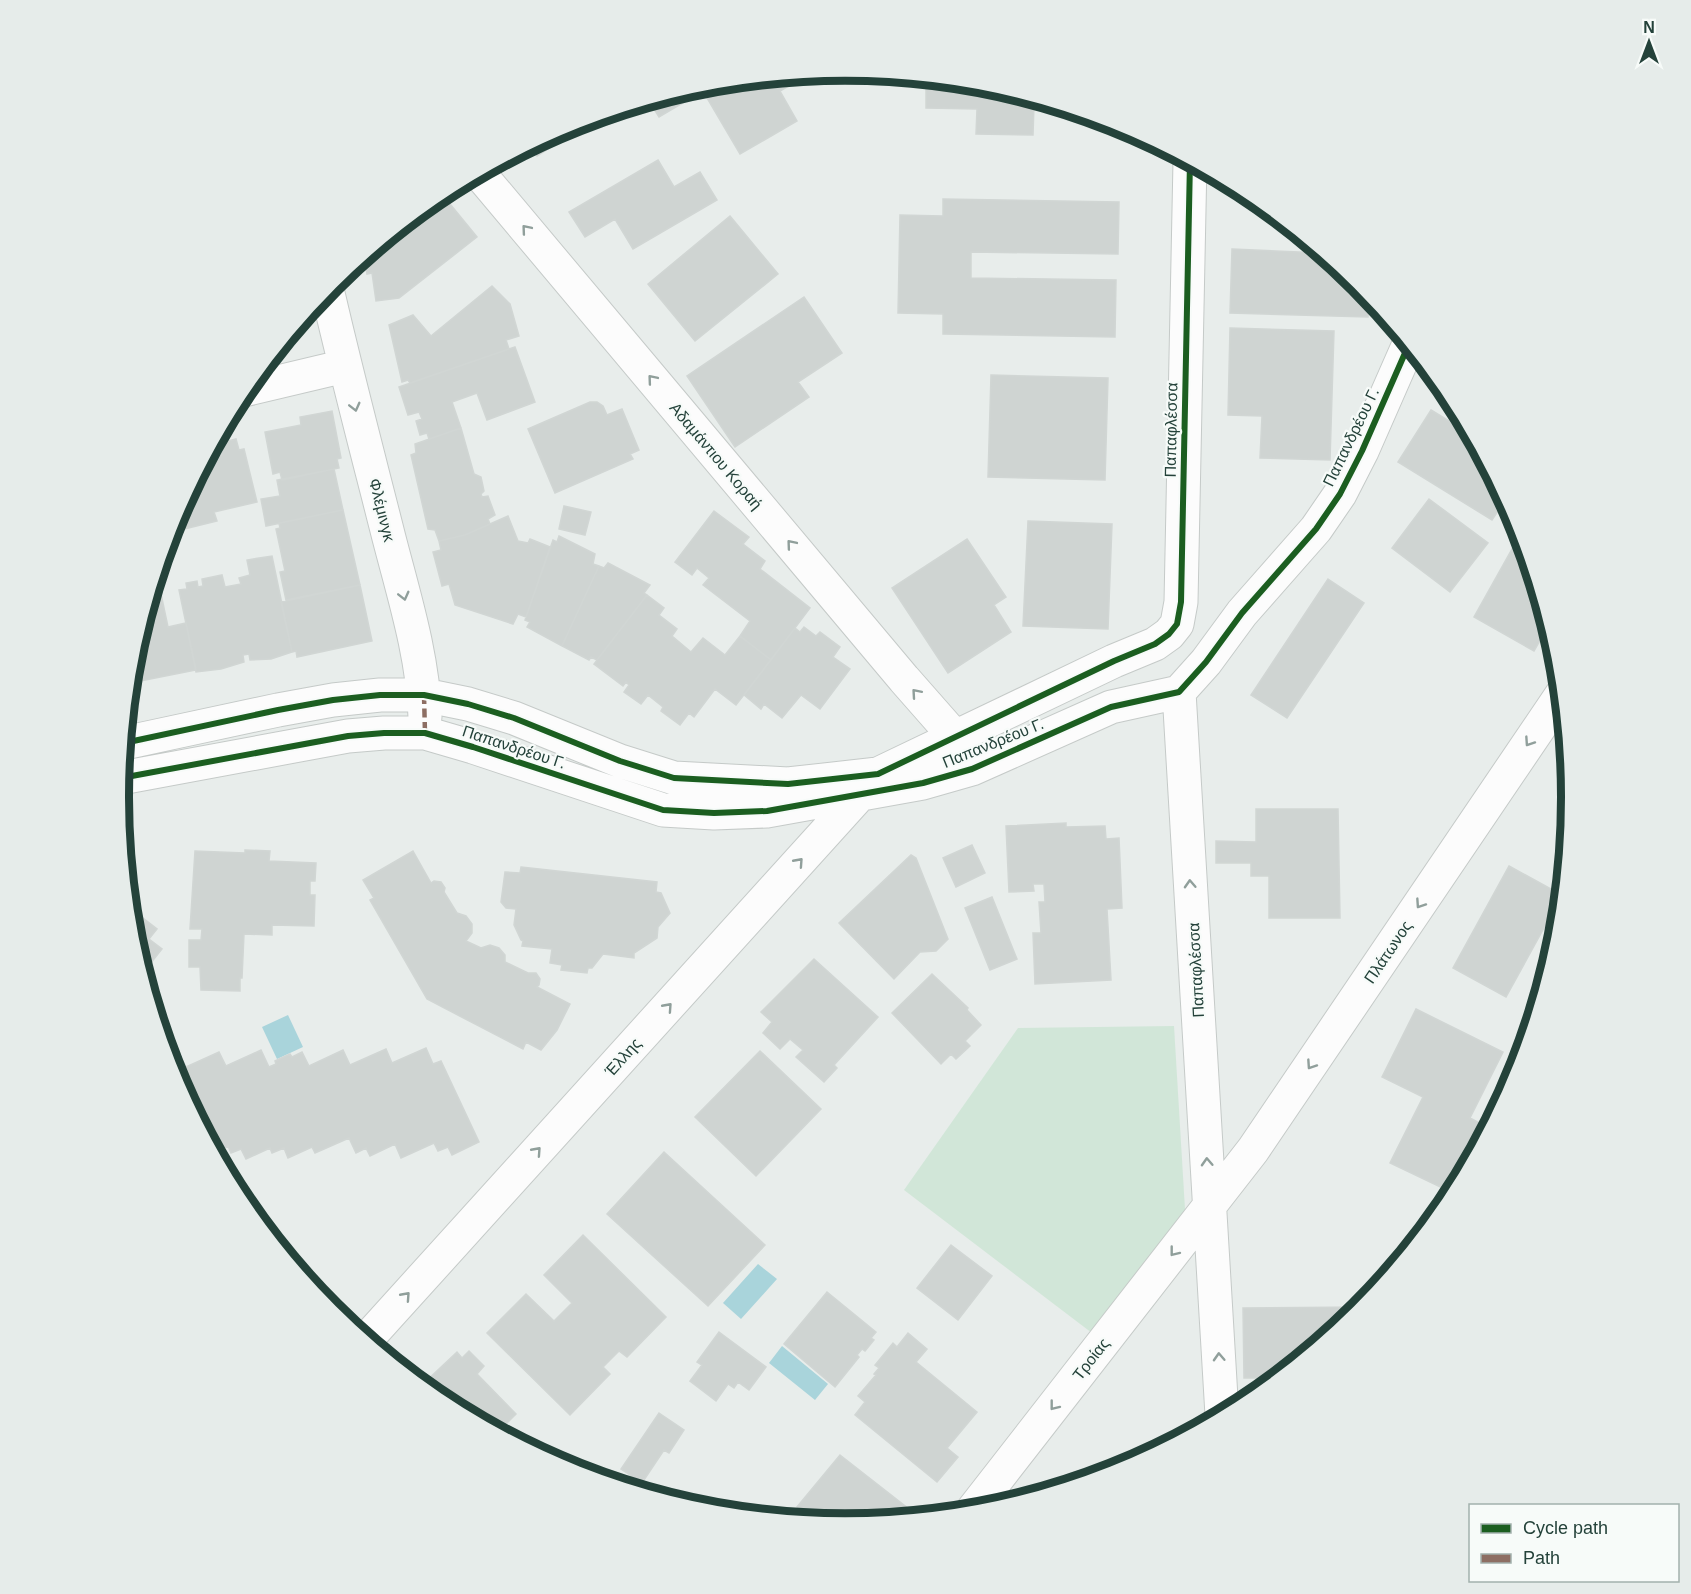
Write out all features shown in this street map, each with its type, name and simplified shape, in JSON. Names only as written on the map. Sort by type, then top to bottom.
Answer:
[{"type":"street","name":"Παπαφλέσσα","points":[[1114,661],[1155,644],[1169,634],[1177,624],[1181,602],[1190,170]]},
{"type":"street","name":"Αδαμάντιου Κοραή","points":[[484,179],[955,737]]},
{"type":"street","name":"Φλέμινγκ","points":[[330,301],[411,622],[424,695],[425,733]]},
{"type":"street","name":"Παπανδρέου Γ.","points":[[132,741],[333,700],[380,695],[424,695],[468,704],[514,718],[620,761],[675,778],[788,784],[923,783],[972,769],[1111,707],[1179,692],[1206,662],[1242,613],[1309,538],[1340,494],[1362,452],[1406,351]]},
{"type":"street","points":[[259,386],[345,366]]},
{"type":"street","points":[[1181,602],[1200,616],[1213,621],[1242,613]]},
{"type":"street","points":[[1114,661],[1179,692]]},
{"type":"street","name":"Παπανδρέου Γ.","points":[[130,776],[348,736],[425,733],[663,810],[714,813],[767,811],[869,784],[955,737],[1114,661]]},
{"type":"street","name":"Παπαφλέσσα","points":[[1179,692],[1221,1405]]},
{"type":"street","name":"Πλάτωνος","points":[[1210,1206],[1253,1150],[1555,704]]},
{"type":"street","name":"Έλλης","points":[[372,1334],[869,784]]},
{"type":"street","name":"Τροίας","points":[[981,1500],[1210,1206]]},
{"type":"green space","points":[[1174,1026],[1186,1226],[1092,1333],[904,1190],[1018,1028]]},
{"type":"water","points":[[288,1015],[303,1047],[277,1059],[262,1027]]},
{"type":"water","points":[[758,1264],[777,1279],[741,1319],[723,1303]]},
{"type":"water","points":[[782,1346],[828,1384],[815,1400],[769,1363]]},
{"type":"building","points":[[793,84],[780,91],[797,121],[740,154],[705,95],[752,87]]},
{"type":"building","points":[[926,86],[1031,105],[1034,106],[1033,135],[976,134],[977,109],[926,108]]},
{"type":"building","points":[[691,98],[659,117],[653,107]]},
{"type":"building","points":[[562,140],[537,156],[535,152]]},
{"type":"building","points":[[658,160],[674,187],[700,172],[717,200],[633,249],[615,219],[585,237],[569,212]]},
{"type":"building","points":[[943,199],[1119,202],[1118,254],[971,252],[971,278],[1116,280],[1115,337],[943,334],[943,314],[898,313],[900,215],[943,216]]},
{"type":"building","points":[[448,202],[477,237],[399,298],[376,301],[372,273],[367,274],[366,266],[373,259]]},
{"type":"building","points":[[730,216],[778,274],[695,341],[648,284]]},
{"type":"building","points":[[1232,249],[1310,252],[1368,308],[1368,317],[1230,313]]},
{"type":"building","points":[[492,286],[510,304],[519,336],[506,340],[509,349],[410,383],[408,380],[402,382],[389,325],[413,315],[431,336]]},
{"type":"building","points":[[804,297],[842,353],[798,382],[809,397],[735,447],[687,376]]},
{"type":"building","points":[[1230,328],[1334,331],[1330,460],[1260,458],[1262,416],[1228,415]]},
{"type":"building","points":[[515,347],[535,402],[487,420],[477,393],[452,402],[461,428],[429,439],[427,433],[420,435],[416,421],[422,419],[419,412],[408,415],[399,387]]},
{"type":"building","points":[[991,375],[1108,378],[1105,480],[988,477]]},
{"type":"building","points":[[590,402],[597,402],[603,406],[607,415],[622,409],[639,450],[630,454],[633,459],[555,493],[528,429]]},
{"type":"building","points":[[1431,410],[1458,427],[1488,480],[1500,508],[1492,520],[1398,462]]},
{"type":"building","points":[[332,411],[341,458],[337,459],[339,468],[282,480],[280,472],[273,474],[265,432],[301,425],[300,417]]},
{"type":"building","points":[[461,428],[474,474],[481,477],[484,491],[481,494],[482,497],[488,496],[495,515],[488,519],[490,524],[465,535],[439,541],[435,530],[428,529],[411,455],[416,453],[415,444]]},
{"type":"building","points":[[236,439],[239,450],[244,449],[257,502],[214,512],[217,521],[181,530],[216,456],[222,455],[221,447],[223,442]]},
{"type":"building","points":[[334,469],[343,510],[266,526],[261,499],[280,496],[277,480]]},
{"type":"building","points":[[1429,499],[1488,543],[1450,592],[1392,548]]},
{"type":"building","points":[[564,506],[591,512],[585,535],[559,529]]},
{"type":"building","points":[[343,510],[360,585],[286,600],[280,572],[285,571],[276,529],[280,528],[279,523]]},
{"type":"building","points":[[714,511],[749,537],[743,544],[765,561],[760,569],[810,608],[771,660],[740,636],[750,621],[703,585],[709,578],[697,568],[692,575],[675,562]]},
{"type":"building","points":[[508,516],[518,541],[528,543],[530,539],[550,547],[526,617],[518,614],[513,624],[455,605],[449,584],[442,586],[433,552],[441,550],[439,541],[465,535]]},
{"type":"building","points":[[1028,521],[1112,524],[1108,629],[1023,626]]},
{"type":"building","points":[[559,536],[595,554],[593,564],[599,566],[562,646],[527,627],[530,622],[525,620],[553,540],[557,542]]},
{"type":"building","points":[[967,539],[1006,597],[994,605],[1011,632],[948,673],[892,588]]},
{"type":"building","points":[[1515,544],[1524,567],[1543,636],[1534,651],[1474,617]]},
{"type":"building","points":[[272,556],[292,652],[271,659],[250,660],[249,654],[243,655],[244,662],[221,669],[196,672],[179,590],[187,589],[186,583],[197,581],[198,587],[203,586],[202,579],[222,575],[225,587],[241,584],[239,578],[250,575],[247,560]]},
{"type":"building","points":[[608,563],[650,585],[644,593],[647,595],[597,660],[591,657],[589,660],[562,646],[599,566],[604,568]]},
{"type":"building","points":[[1328,579],[1364,603],[1287,718],[1251,695]]},
{"type":"building","points":[[360,585],[372,641],[297,657],[296,651],[292,652],[281,602]]},
{"type":"building","points":[[160,590],[168,627],[186,623],[196,670],[139,681],[143,657]]},
{"type":"building","points":[[647,595],[664,608],[659,615],[677,629],[672,636],[691,652],[703,638],[725,655],[740,636],[771,660],[736,705],[715,689],[694,717],[689,713],[680,725],[661,711],[663,707],[648,695],[641,704],[624,692],[629,685],[626,682],[623,686],[594,664]]},
{"type":"building","points":[[804,627],[816,636],[820,632],[840,647],[833,657],[850,669],[820,709],[801,695],[782,718],[764,704],[761,709],[744,695],[795,628],[800,632]]},
{"type":"building","points":[[1256,809],[1338,809],[1340,918],[1269,918],[1269,876],[1251,876],[1251,863],[1216,863],[1216,841],[1256,842]]},
{"type":"building","points":[[1066,823],[1066,827],[1105,826],[1106,839],[1119,838],[1122,908],[1107,909],[1111,980],[1035,984],[1033,933],[1041,933],[1039,902],[1045,902],[1044,884],[1033,884],[1034,891],[1009,892],[1006,826]]},
{"type":"building","points":[[972,845],[985,873],[956,887],[943,858]]},
{"type":"building","points":[[245,850],[270,851],[269,861],[316,863],[315,881],[310,881],[310,895],[315,895],[314,926],[272,925],[272,935],[244,934],[240,991],[201,990],[200,967],[189,967],[189,940],[201,940],[202,929],[190,929],[195,851],[245,853]]},
{"type":"building","points":[[413,851],[431,883],[441,882],[445,888],[444,892],[457,913],[466,916],[472,924],[472,933],[466,941],[481,948],[490,945],[499,948],[505,955],[505,962],[528,973],[536,973],[540,979],[537,987],[570,1004],[557,1030],[541,1050],[526,1042],[523,1049],[427,999],[370,900],[374,898],[363,880]]},
{"type":"building","points":[[911,855],[916,858],[948,939],[936,951],[920,952],[894,979],[839,923]]},
{"type":"building","points":[[1509,866],[1555,891],[1551,914],[1506,997],[1453,968]]},
{"type":"building","points":[[521,867],[657,882],[656,892],[661,893],[670,913],[658,927],[657,938],[634,953],[634,958],[603,954],[592,968],[588,968],[587,973],[561,970],[562,965],[550,963],[552,949],[522,946],[523,941],[514,925],[516,909],[506,908],[501,902],[505,872],[520,873]]},
{"type":"building","points":[[992,897],[1017,959],[990,970],[965,908]]},
{"type":"building","points":[[140,916],[157,929],[149,939],[162,949],[150,965]]},
{"type":"building","points":[[814,959],[878,1017],[834,1065],[837,1068],[824,1082],[796,1057],[803,1050],[790,1039],[780,1049],[763,1033],[772,1022],[761,1012]]},
{"type":"building","points":[[932,974],[968,1008],[967,1010],[981,1025],[965,1041],[970,1046],[956,1059],[951,1054],[941,1064],[892,1013]]},
{"type":"building","points":[[1416,1009],[1503,1052],[1470,1118],[1482,1125],[1445,1189],[1390,1163],[1423,1097],[1382,1077]]},
{"type":"building","points":[[426,1048],[433,1064],[441,1061],[479,1142],[452,1155],[448,1147],[438,1151],[434,1143],[401,1158],[395,1144],[370,1156],[366,1148],[356,1153],[349,1138],[315,1153],[312,1147],[288,1158],[284,1148],[272,1153],[270,1148],[246,1159],[241,1149],[231,1153],[228,1146],[222,1149],[203,1114],[177,1054],[186,1067],[219,1052],[226,1066],[261,1050],[269,1067],[276,1064],[275,1061],[290,1054],[292,1057],[302,1052],[309,1066],[343,1050],[350,1065],[386,1049],[392,1063]]},
{"type":"building","points":[[760,1051],[821,1109],[756,1176],[695,1117]]},
{"type":"building","points":[[664,1152],[765,1245],[708,1306],[607,1214]]},
{"type":"building","points":[[583,1235],[666,1317],[627,1357],[619,1351],[603,1367],[610,1374],[570,1415],[487,1333],[526,1294],[554,1321],[572,1303],[544,1275]]},
{"type":"building","points":[[951,1245],[992,1276],[958,1320],[917,1288]]},
{"type":"building","points":[[827,1292],[876,1332],[871,1338],[874,1340],[865,1351],[862,1349],[857,1355],[859,1357],[835,1387],[784,1344]]},
{"type":"building","points":[[1348,1307],[1318,1335],[1263,1378],[1244,1378],[1243,1308]]},
{"type":"building","points":[[719,1332],[766,1367],[749,1390],[738,1382],[734,1388],[728,1384],[716,1401],[690,1381],[702,1365],[697,1362]]},
{"type":"building","points":[[908,1333],[927,1349],[916,1362],[977,1412],[947,1448],[958,1457],[937,1482],[855,1415],[865,1402],[858,1396],[876,1375],[874,1374],[879,1368],[875,1365],[893,1343],[897,1347]]},
{"type":"building","points":[[469,1351],[484,1366],[477,1374],[516,1414],[504,1426],[429,1378],[457,1352],[462,1358]]},
{"type":"building","points":[[659,1413],[684,1430],[669,1453],[664,1450],[642,1483],[621,1469]]},
{"type":"building","points":[[840,1455],[910,1510],[846,1513],[802,1511],[797,1507]]},
{"type":"marked path","points":[[424,695],[425,733]]},
{"type":"cycle path","points":[[132,741],[333,700],[380,695],[424,695],[468,704],[514,718],[620,761],[674,778],[788,784],[878,774],[1114,661],[1155,644],[1169,634],[1177,624],[1181,602],[1190,170]]},
{"type":"cycle path","points":[[130,776],[348,736],[425,733],[663,810],[714,813],[767,811],[923,783],[972,769],[1111,707],[1179,692],[1206,662],[1242,613],[1316,529],[1340,494],[1362,451],[1406,351]]}]
